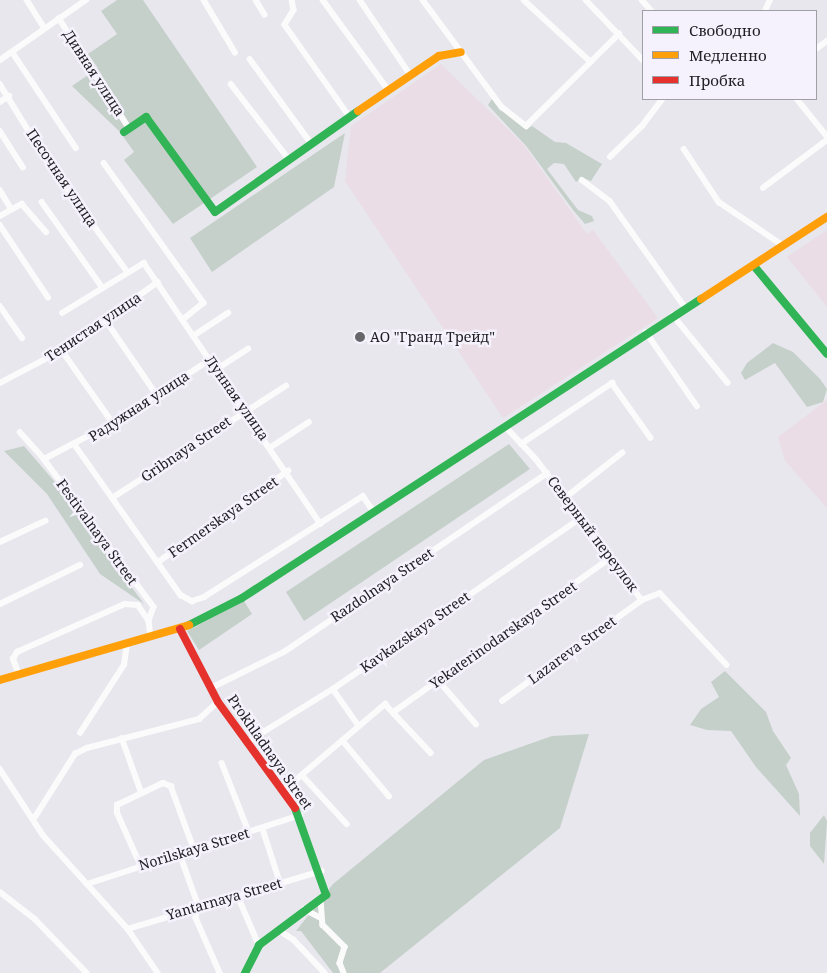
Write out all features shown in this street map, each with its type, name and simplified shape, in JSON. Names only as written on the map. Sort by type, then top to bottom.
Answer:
[{"type":"street","points":[[26,0],[44,27]]},
{"type":"street","points":[[1,57],[13,53],[44,27],[86,0]]},
{"type":"street","points":[[204,0],[235,52]]},
{"type":"street","points":[[256,0],[265,15]]},
{"type":"street","points":[[292,0],[294,10],[285,25],[350,117]]},
{"type":"street","points":[[323,0],[388,89]]},
{"type":"street","points":[[360,0],[410,74]]},
{"type":"street","points":[[423,0],[502,107],[526,126],[620,34]]},
{"type":"street","points":[[524,0],[591,62]]},
{"type":"street","points":[[586,0],[642,59]]},
{"type":"street","points":[[642,0],[651,10]]},
{"type":"street","name":"Дивная улица","points":[[59,18],[127,130]]},
{"type":"street","points":[[127,130],[146,117],[215,212],[410,74],[439,56],[460,52]]},
{"type":"street","points":[[13,53],[76,148]]},
{"type":"street","points":[[250,59],[311,143]]},
{"type":"street","name":"Песочная улица","points":[[0,84],[49,164],[128,271]]},
{"type":"street","points":[[231,84],[289,159]]},
{"type":"street","points":[[0,102],[9,96]]},
{"type":"street","points":[[610,157],[661,100]]},
{"type":"street","points":[[798,100],[827,136]]},
{"type":"street","points":[[0,131],[23,167]]},
{"type":"street","points":[[763,188],[827,140]]},
{"type":"street","points":[[684,149],[719,202],[784,246]]},
{"type":"street","points":[[104,162],[204,303],[183,320]]},
{"type":"street","points":[[582,180],[610,201],[685,307]]},
{"type":"street","points":[[0,190],[11,208]]},
{"type":"street","points":[[42,202],[103,288]]},
{"type":"street","points":[[0,216],[11,208],[25,205],[46,232]]},
{"type":"street","points":[[0,680],[180,629],[242,598],[672,314],[754,266],[827,217]]},
{"type":"street","points":[[0,225],[48,297]]},
{"type":"street","name":"Лунная улица","points":[[128,271],[142,262],[152,273],[244,411],[288,471],[322,524]]},
{"type":"street","points":[[754,266],[827,354]]},
{"type":"street","points":[[62,313],[128,271]]},
{"type":"street","name":"Тенистая улица","points":[[0,383],[62,349],[158,282]]},
{"type":"street","points":[[0,306],[22,338]]},
{"type":"street","points":[[193,336],[228,313]]},
{"type":"street","points":[[672,314],[728,383]]},
{"type":"street","points":[[105,319],[157,395]]},
{"type":"street","points":[[646,332],[697,406]]},
{"type":"street","points":[[62,349],[113,423]]},
{"type":"street","points":[[217,369],[248,349]]},
{"type":"street","name":"Радужная улица","points":[[44,459],[68,444],[75,445],[113,423],[202,365]]},
{"type":"street","points":[[521,444],[612,383],[651,438]]},
{"type":"street","name":"Gribnaya Street","points":[[112,498],[244,411],[286,386]]},
{"type":"street","points":[[271,447],[309,422]]},
{"type":"street","name":"Северный переулок","points":[[505,426],[547,473],[579,519],[642,600],[660,593],[727,664]]},
{"type":"street","name":"Festivalnaya Street","points":[[20,432],[44,459],[154,607],[149,621],[151,637]]},
{"type":"street","points":[[75,445],[181,595],[192,601],[204,597],[322,524],[363,496],[374,512]]},
{"type":"street","points":[[565,498],[622,453]]},
{"type":"street","name":"Fermerskaya Street","points":[[158,562],[288,471]]},
{"type":"street","name":"Razdolnaya Street","points":[[211,688],[284,652],[547,473]]},
{"type":"street","name":"Kavkazskaya Street","points":[[249,741],[333,689],[579,519]]},
{"type":"street","points":[[0,542],[45,521]]},
{"type":"street","name":"Yekaterinodarskaya Street","points":[[395,711],[610,558]]},
{"type":"street","points":[[0,604],[80,565]]},
{"type":"street","name":"Lazareva Street","points":[[502,701],[642,600]]},
{"type":"street","points":[[19,675],[13,659],[17,652],[125,604],[138,605],[149,621]]},
{"type":"street","name":"Prokhladnaya Street","points":[[180,629],[218,702],[249,741],[300,815],[321,871],[323,897]]},
{"type":"street","points":[[80,733],[124,665],[127,643]]},
{"type":"street","points":[[439,681],[476,724]]},
{"type":"street","points":[[333,689],[359,726]]},
{"type":"street","points":[[35,818],[76,754],[122,738],[199,719],[218,702]]},
{"type":"street","points":[[284,790],[303,776],[381,706],[387,704],[431,753]]},
{"type":"street","points":[[122,738],[141,792]]},
{"type":"street","points":[[343,741],[389,796]]},
{"type":"street","points":[[222,763],[249,832]]},
{"type":"street","points":[[0,769],[35,818],[43,835],[128,930],[158,973]]},
{"type":"street","points":[[303,776],[347,824]]},
{"type":"street","points":[[140,866],[117,813],[122,800],[163,783],[171,786],[194,849]]},
{"type":"street","name":"Norilskaya Street","points":[[87,884],[263,829],[300,815]]},
{"type":"street","points":[[263,829],[280,882]]},
{"type":"street","points":[[180,854],[198,907],[196,918],[220,973]]},
{"type":"street","name":"Yantarnaya Street","points":[[128,930],[198,907],[321,871]]},
{"type":"street","points":[[0,892],[34,920],[87,973]]},
{"type":"street","points":[[238,896],[259,946]]},
{"type":"street","points":[[245,973],[259,946],[303,909],[323,897]]},
{"type":"street","points":[[320,917],[323,897]]},
{"type":"street","points":[[303,909],[320,917],[345,947],[340,963],[344,973]]},
{"type":"street","points":[[279,930],[294,940],[325,973]]},
{"type":"shaded area","points":[[117,0],[143,0],[257,167],[173,224],[124,160],[134,152],[120,132],[72,86],[98,68],[88,54],[117,34],[101,11]]},
{"type":"shaded area","points":[[441,64],[524,145],[587,234],[593,230],[658,318],[503,418],[345,181],[351,126]]},
{"type":"shaded area","points":[[492,99],[527,129],[532,126],[555,142],[566,143],[602,164],[591,181],[583,178],[576,182],[564,164],[554,163],[547,169],[578,210],[592,216],[594,221],[585,224],[573,210],[527,147],[488,105]]},
{"type":"shaded area","points":[[345,133],[334,187],[212,272],[190,238]]},
{"type":"shaded area","points":[[827,230],[827,307],[787,257]]},
{"type":"shaded area","points":[[773,343],[793,352],[820,379],[827,389],[823,402],[807,407],[775,363],[745,380],[741,373],[747,363]]},
{"type":"shaded area","points":[[827,400],[827,508],[785,461],[778,437]]},
{"type":"shaded area","points":[[509,444],[530,469],[304,621],[286,592]]},
{"type":"shaded area","points":[[24,446],[54,481],[144,604],[100,574],[47,494],[4,451]]},
{"type":"shaded area","points":[[244,601],[252,614],[199,650],[187,631]]},
{"type":"shaded area","points":[[725,671],[766,712],[773,731],[791,758],[786,765],[799,794],[800,816],[756,767],[731,731],[707,730],[690,725],[701,709],[719,697],[711,682]]},
{"type":"shaded area","points":[[589,734],[560,828],[380,973],[333,973],[301,931],[296,931],[333,884],[484,760],[552,736]]},
{"type":"shaded area","points":[[824,815],[827,821],[824,864],[810,846],[810,833]]},
{"type":"traffic: fast","points":[[124,132],[146,117],[215,212],[358,111]]},
{"type":"traffic: fast","points":[[754,266],[827,354]]},
{"type":"traffic: fast","points":[[189,625],[242,598],[701,299]]},
{"type":"traffic: fast","points":[[245,973],[259,945],[326,895],[295,808]]},
{"type":"traffic: slow","points":[[358,111],[439,56],[461,52]]},
{"type":"traffic: slow","points":[[701,299],[827,217]]},
{"type":"traffic: slow","points":[[0,680],[189,625]]},
{"type":"traffic: jam","points":[[180,629],[218,702],[295,808]]},
{"type":"place","name":"АО \"Гранд Трейд\"","points":[[360,337]]}]
